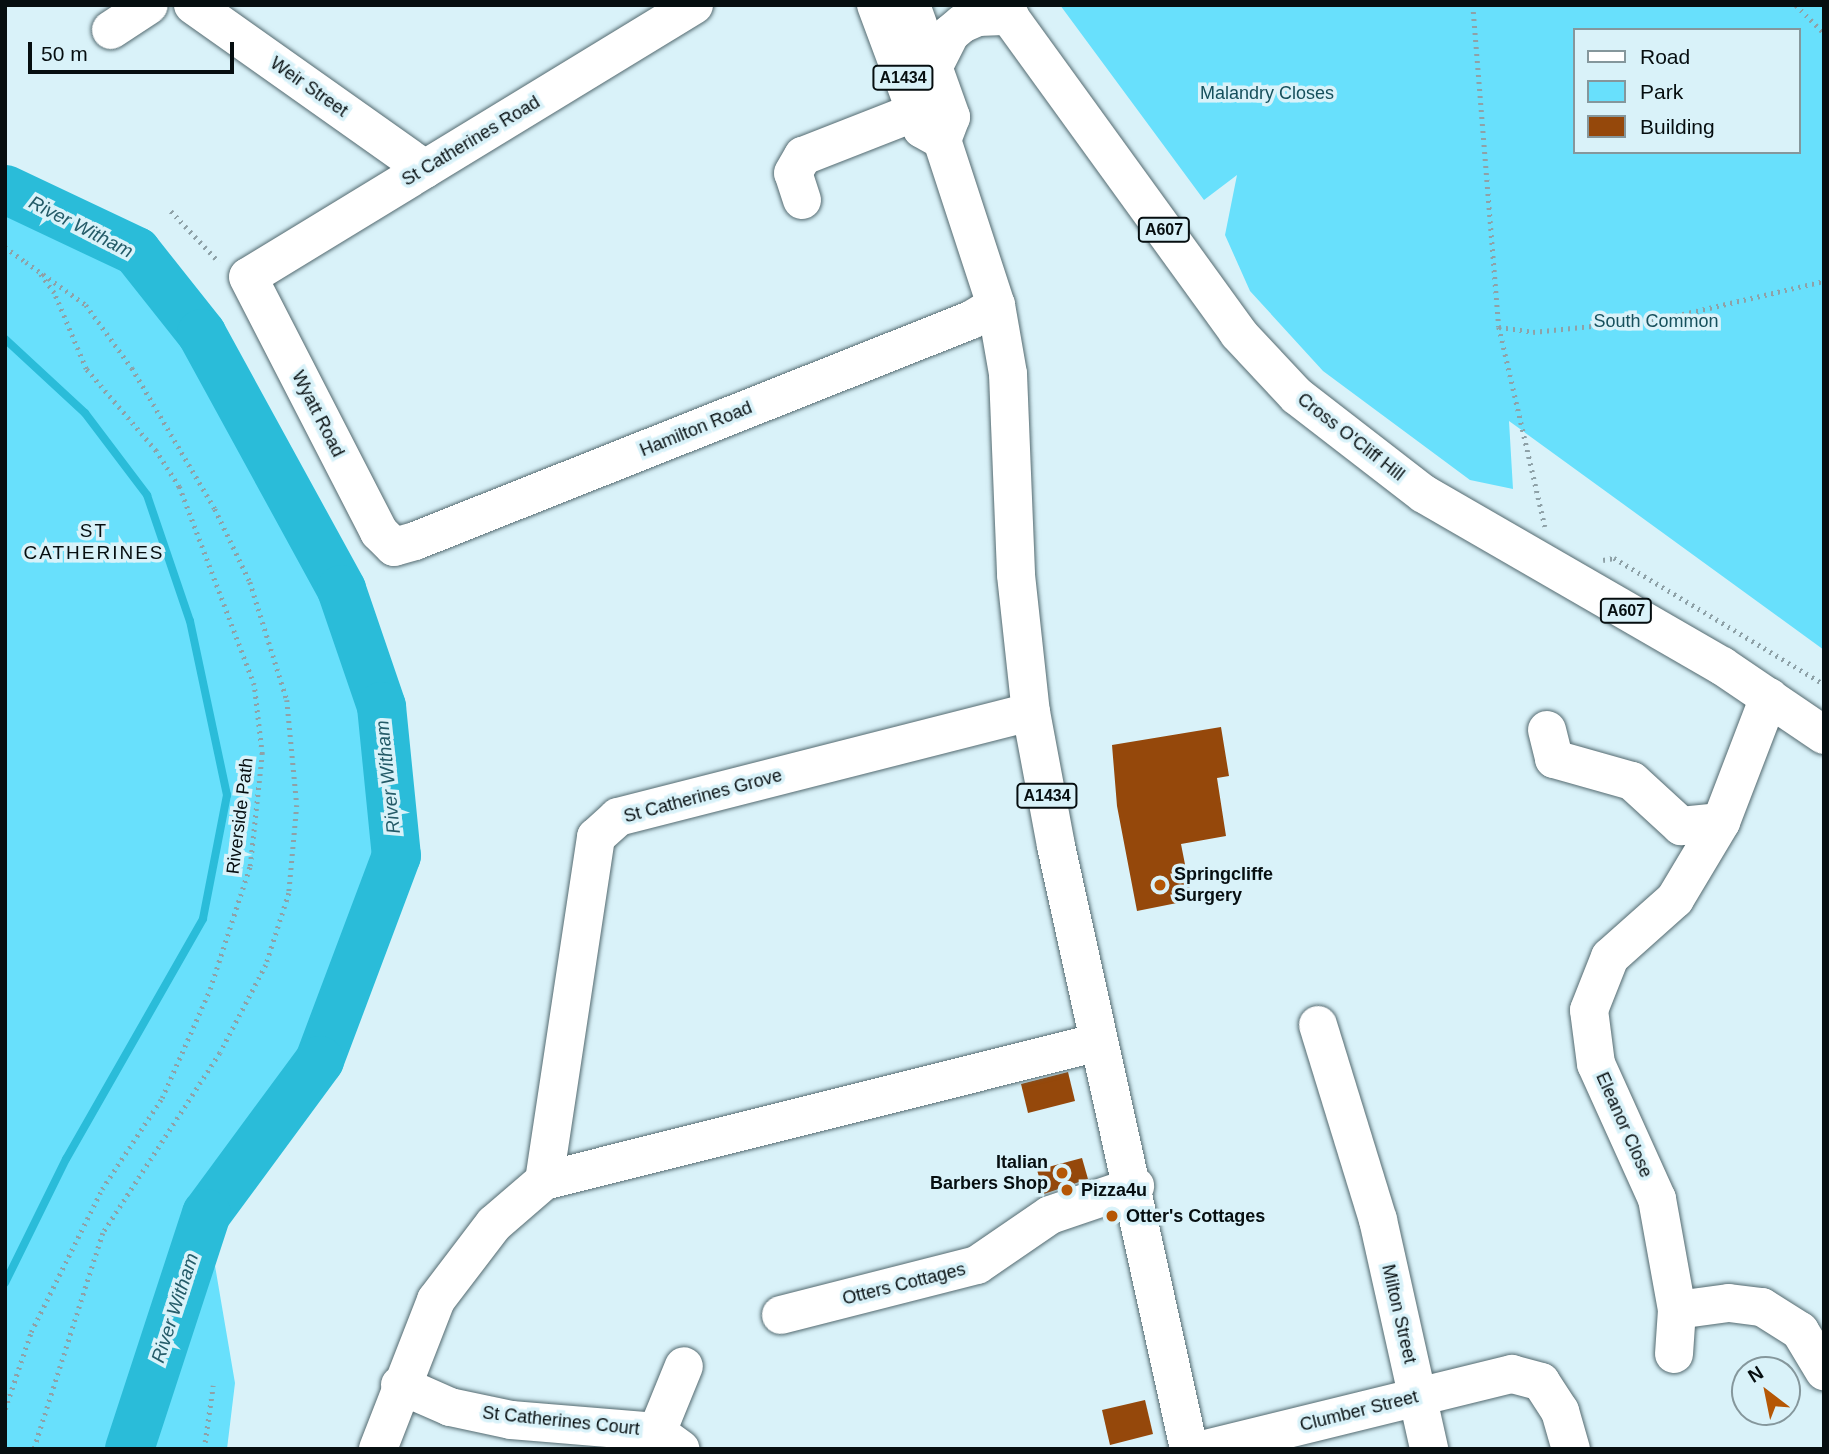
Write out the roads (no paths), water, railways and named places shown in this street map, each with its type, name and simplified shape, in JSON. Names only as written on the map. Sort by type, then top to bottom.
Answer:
[{"type":"street","points":[[111,30],[149,5]]},
{"type":"street","name":"Weir Street","points":[[193,5],[425,169]]},
{"type":"street","name":"St Catherines Road","points":[[248,277],[425,169],[649,15],[694,5]]},
{"type":"street","name":"A1434","points":[[876,5],[922,129],[942,140]]},
{"type":"street","name":"A1434","points":[[911,5],[935,64],[951,117],[942,140],[996,305],[1008,374],[1016,575],[1031,712],[1099,1042],[1135,1186],[1189,1449]]},
{"type":"street","name":"A607","points":[[935,64],[950,34],[962,24],[978,17],[1006,11]]},
{"type":"street","name":"Cross O'Cliff Hill","points":[[1006,11],[1238,333],[1288,387],[1347,438],[1424,494],[1769,696],[1824,735]]},
{"type":"street","points":[[802,200],[793,173],[803,156],[915,112]]},
{"type":"street","name":"Wyatt Road","points":[[248,277],[379,532],[394,547]]},
{"type":"street","name":"Hamilton Road","points":[[394,547],[971,320],[996,305]]},
{"type":"street","name":"Eleanor Close","points":[[1674,1354],[1678,1310],[1657,1199],[1596,1065],[1589,1010],[1610,957],[1675,899],[1721,822],[1769,696]]},
{"type":"street","name":"St Catherines Grove","points":[[544,1181],[596,837],[618,817],[1031,712]]},
{"type":"street","points":[[1547,730],[1554,759],[1632,781],[1681,826],[1721,822]]},
{"type":"street","name":"Milton Street","points":[[1318,1025],[1378,1220],[1429,1449]]},
{"type":"street","points":[[378,1449],[400,1385],[436,1300],[494,1224],[544,1181],[1099,1042]]},
{"type":"street","name":"Otters Cottages","points":[[781,1315],[977,1265],[1050,1215],[1135,1186]]},
{"type":"street","points":[[1678,1310],[1729,1303],[1762,1307],[1800,1331],[1824,1371]]},
{"type":"street","points":[[668,1440],[684,1366]]},
{"type":"street","name":"Clumber Street","points":[[1206,1449],[1252,1443],[1512,1374],[1541,1382],[1560,1411],[1571,1449]]},
{"type":"street","name":"St Catherines Court","points":[[400,1385],[450,1407],[511,1420],[668,1440]]},
{"type":"waterway","name":"River Witham","points":[[5,189],[136,251],[201,333],[341,589],[381,706],[396,855],[319,1060],[206,1213],[129,1449]]},
{"type":"waterway","points":[[5,339],[85,413],[147,495],[190,621],[227,795],[203,919],[66,1159],[5,1283]]},
{"type":"place","name":"Springcliffe Surgery","points":[[1160,885]]},
{"type":"place","name":"Italian Barbers Shop","points":[[1062,1173]]},
{"type":"place","name":"Pizza4u","points":[[1067,1190]]},
{"type":"place","name":"Otter's Cottages","points":[[1112,1216]]},
{"type":"district","name":"ST CATHERINES","points":[[94,542]]},
{"type":"park label","name":"Malandry Closes","points":[[1267,93]]},
{"type":"park label","name":"South Common","points":[[1656,321]]}]
